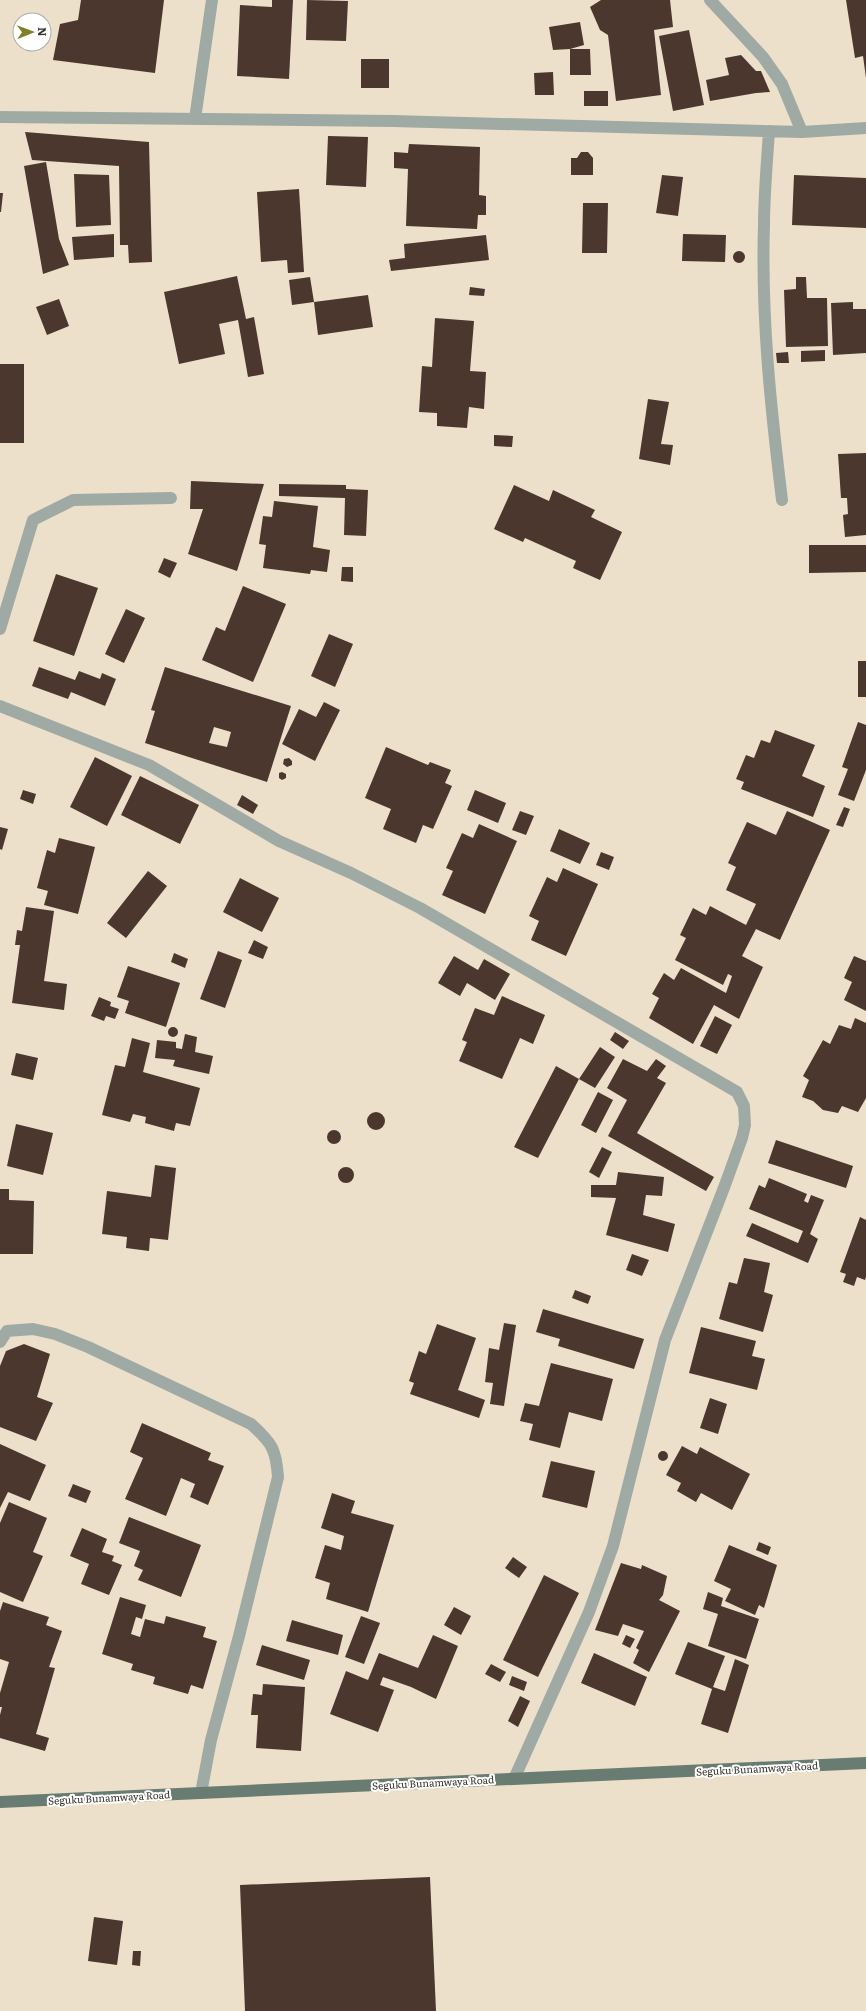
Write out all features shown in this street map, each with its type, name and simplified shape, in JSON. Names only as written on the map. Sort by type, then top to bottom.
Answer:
[{"type":"main road","name":"Seguku Bunamwaya Road","points":[[0,1802],[866,1763]]},
{"type":"street","points":[[195,120],[212,0]]},
{"type":"street","points":[[710,0],[763,56],[782,84],[802,132]]},
{"type":"street","points":[[0,117],[393,121],[802,132],[866,128]]},
{"type":"street","points":[[769,131],[764,226],[765,302],[772,422],[782,500]]},
{"type":"street","points":[[0,629],[33,520],[73,500],[171,498]]},
{"type":"street","points":[[0,706],[149,765],[279,841],[351,873],[420,908],[737,1092],[744,1106],[745,1125],[742,1138],[665,1340],[613,1546],[589,1612],[514,1778]]},
{"type":"street","points":[[0,1342],[7,1332],[33,1329],[55,1334],[75,1342],[251,1424],[267,1439],[276,1456],[278,1477],[240,1636],[211,1740],[201,1793]]},
{"type":"building","points":[[81,0],[164,0],[155,73],[53,60],[60,24],[78,20]]},
{"type":"building","points":[[272,0],[293,0],[289,79],[237,76],[240,5],[272,7]]},
{"type":"building","points":[[307,0],[348,1],[346,41],[306,40]]},
{"type":"building","points":[[601,0],[670,0],[673,27],[654,30],[661,95],[616,101],[608,35],[600,30],[590,7]]},
{"type":"building","points":[[846,0],[866,0],[866,78],[863,56],[855,58]]},
{"type":"building","points":[[580,22],[584,45],[570,49],[553,50],[549,27]]},
{"type":"building","points":[[689,30],[704,105],[673,111],[659,36]]},
{"type":"building","points":[[570,49],[590,49],[591,75],[570,75]]},
{"type":"building","points":[[741,55],[756,71],[761,71],[770,92],[710,101],[706,80],[729,75],[725,58]]},
{"type":"building","points":[[361,59],[389,59],[389,88],[361,88]]},
{"type":"building","points":[[553,72],[554,95],[535,95],[534,73]]},
{"type":"building","points":[[584,91],[608,91],[608,106],[584,106]]},
{"type":"building","points":[[25,132],[149,142],[152,262],[129,263],[128,245],[120,245],[119,166],[32,160]]},
{"type":"building","points":[[328,136],[368,137],[366,187],[326,185]]},
{"type":"building","points":[[409,144],[480,147],[479,195],[486,196],[486,215],[478,215],[477,229],[406,226],[408,169],[394,168],[394,152],[408,153]]},
{"type":"building","points":[[581,152],[588,152],[593,158],[593,175],[571,175],[571,158],[577,158]]},
{"type":"building","points":[[46,162],[59,239],[69,265],[43,274],[24,166]]},
{"type":"building","points":[[74,174],[109,175],[111,225],[76,227]]},
{"type":"building","points":[[662,175],[683,177],[678,216],[656,213]]},
{"type":"building","points":[[794,175],[866,178],[866,228],[792,225]]},
{"type":"building","points":[[299,189],[304,272],[288,273],[287,260],[261,262],[257,192]]},
{"type":"building","points":[[0,193],[3,193],[1,212],[0,212]]},
{"type":"building","points":[[583,203],[608,203],[607,253],[582,253]]},
{"type":"building","points":[[114,234],[114,257],[74,260],[72,237]]},
{"type":"building","points":[[683,234],[726,235],[725,262],[682,261]]},
{"type":"building","points":[[486,235],[489,260],[391,271],[389,260],[405,258],[404,244]]},
{"type":"building","points":[[737,251],[741,251],[745,257],[741,263],[737,263],[733,259],[733,255]]},
{"type":"building","points":[[237,276],[246,319],[254,317],[264,374],[248,377],[238,320],[219,324],[225,354],[179,364],[164,292]]},
{"type":"building","points":[[310,277],[314,302],[292,305],[289,280]]},
{"type":"building","points":[[796,277],[806,277],[807,298],[827,298],[828,346],[786,347],[784,290],[796,289]]},
{"type":"building","points":[[470,287],[485,289],[484,296],[469,295]]},
{"type":"building","points":[[368,295],[373,327],[318,335],[314,302]]},
{"type":"building","points":[[59,299],[69,326],[47,335],[36,307]]},
{"type":"building","points":[[853,302],[853,309],[866,309],[866,353],[833,355],[831,303]]},
{"type":"building","points":[[435,318],[474,321],[470,371],[486,372],[484,409],[469,407],[467,428],[437,426],[437,413],[419,412],[422,366],[432,367]]},
{"type":"building","points":[[825,350],[825,361],[801,362],[801,351]]},
{"type":"building","points":[[788,352],[789,363],[777,363],[776,353]]},
{"type":"building","points":[[0,364],[24,364],[24,443],[0,443]]},
{"type":"building","points":[[648,399],[669,402],[661,444],[673,445],[670,465],[639,459]]},
{"type":"building","points":[[494,435],[513,436],[512,447],[494,446]]},
{"type":"building","points":[[866,453],[866,535],[845,537],[843,515],[848,514],[847,498],[841,498],[838,454]]},
{"type":"building","points":[[191,481],[264,484],[237,571],[188,554],[203,509],[190,509]]},
{"type":"building","points":[[279,484],[346,485],[346,489],[368,490],[366,536],[344,535],[345,498],[279,496]]},
{"type":"building","points":[[514,485],[549,501],[553,490],[595,510],[591,517],[622,532],[600,580],[573,568],[576,561],[525,538],[523,542],[494,529]]},
{"type":"building","points":[[274,501],[318,506],[313,547],[330,550],[327,572],[311,570],[310,574],[263,568],[266,545],[259,544],[263,516],[272,517]]},
{"type":"building","points":[[809,545],[866,545],[866,572],[809,573]]},
{"type":"building","points":[[164,558],[177,563],[170,578],[158,572]]},
{"type":"building","points":[[342,567],[353,567],[353,582],[341,581]]},
{"type":"building","points":[[56,574],[98,588],[74,656],[33,641]]},
{"type":"building","points":[[243,586],[286,604],[253,682],[202,660],[216,627],[225,631]]},
{"type":"building","points":[[126,609],[145,618],[124,663],[105,654]]},
{"type":"building","points":[[329,634],[353,644],[335,687],[311,676]]},
{"type":"building","points":[[858,661],[866,661],[866,697],[858,697]]},
{"type":"building","points":[[39,667],[75,680],[79,671],[100,679],[102,673],[116,679],[105,706],[71,692],[68,699],[32,686]]},
{"type":"building","points":[[165,667],[291,706],[267,782],[145,743],[155,711],[151,710]],"holes":[[[214,727],[231,732],[227,747],[209,743]]]},
{"type":"building","points":[[324,702],[340,710],[315,761],[282,744],[299,709],[316,717]]},
{"type":"building","points":[[858,722],[866,725],[866,770],[854,801],[838,795],[848,769],[842,767]]},
{"type":"building","points":[[775,730],[815,745],[802,776],[825,786],[813,817],[741,789],[744,782],[736,779],[746,755],[754,758],[761,740],[770,743]]},
{"type":"building","points":[[386,747],[428,765],[430,762],[451,770],[445,783],[452,786],[433,829],[423,825],[416,843],[383,829],[391,809],[365,798]]},
{"type":"building","points":[[95,757],[132,776],[107,826],[70,807]]},
{"type":"building","points":[[289,758],[292,761],[292,765],[287,767],[283,764],[284,759]]},
{"type":"building","points":[[282,772],[286,774],[286,778],[282,780],[279,778],[279,773]]},
{"type":"building","points":[[140,776],[199,805],[180,844],[121,815]]},
{"type":"building","points":[[23,790],[36,794],[33,804],[20,799]]},
{"type":"building","points":[[475,790],[506,803],[498,823],[467,810]]},
{"type":"building","points":[[242,795],[258,805],[253,814],[237,805]]},
{"type":"building","points":[[844,807],[850,809],[843,827],[836,825]]},
{"type":"building","points":[[520,811],[534,816],[526,835],[512,830]]},
{"type":"building","points":[[787,811],[830,830],[780,940],[756,929],[742,956],[763,967],[739,1019],[714,1005],[693,1044],[649,1018],[659,998],[652,994],[664,973],[674,980],[681,968],[726,993],[732,976],[728,974],[723,985],[675,960],[686,938],[680,935],[693,908],[706,915],[710,906],[746,925],[756,904],[726,890],[736,867],[728,863],[747,822],[776,835]]},
{"type":"building","points":[[479,824],[517,841],[485,914],[442,895],[453,871],[446,868],[462,833],[473,838]]},
{"type":"building","points":[[0,827],[8,829],[2,850],[0,849]]},
{"type":"building","points":[[559,829],[590,843],[580,864],[550,851]]},
{"type":"building","points":[[59,838],[95,847],[78,914],[44,905],[48,891],[37,888],[47,850],[55,853]]},
{"type":"building","points":[[601,852],[614,857],[609,870],[596,865]]},
{"type":"building","points":[[563,868],[598,884],[566,956],[531,940],[539,921],[529,916],[547,877],[557,882]]},
{"type":"building","points":[[148,871],[167,886],[126,938],[107,923]]},
{"type":"building","points":[[240,878],[279,898],[262,932],[223,912]]},
{"type":"building","points":[[26,907],[54,911],[44,981],[67,984],[64,1010],[12,1003],[20,945],[15,945],[17,930],[22,931]]},
{"type":"building","points":[[254,940],[268,947],[263,959],[248,953]]},
{"type":"building","points":[[218,951],[242,960],[225,1008],[200,999]]},
{"type":"building","points":[[174,953],[188,959],[185,968],[171,962]]},
{"type":"building","points":[[454,956],[478,970],[484,959],[510,974],[495,1000],[467,983],[460,996],[438,983]]},
{"type":"building","points":[[854,956],[866,961],[866,1011],[844,1000],[852,982],[844,978]]},
{"type":"building","points":[[128,966],[180,983],[166,1027],[125,1013],[129,1001],[117,997]]},
{"type":"building","points":[[502,996],[545,1015],[533,1044],[520,1038],[502,1079],[459,1061],[467,1042],[462,1040],[475,1008],[494,1015]]},
{"type":"building","points":[[99,997],[111,1002],[110,1006],[119,1009],[115,1019],[106,1016],[104,1021],[91,1016]]},
{"type":"building","points":[[715,1016],[732,1025],[717,1054],[700,1046]]},
{"type":"building","points":[[855,1018],[866,1023],[866,1098],[858,1112],[842,1106],[838,1113],[823,1110],[813,1101],[802,1097],[809,1080],[803,1076],[823,1040],[830,1044],[839,1025],[851,1029]]},
{"type":"building","points":[[171,1027],[175,1027],[177,1028],[177,1036],[171,1037],[168,1034],[168,1030]]},
{"type":"building","points":[[615,1032],[629,1041],[623,1049],[610,1040]]},
{"type":"building","points":[[185,1034],[197,1037],[195,1052],[213,1056],[209,1074],[173,1066],[175,1060],[155,1058],[157,1040],[176,1042],[176,1048],[182,1049]]},
{"type":"building","points":[[132,1038],[150,1043],[143,1072],[200,1088],[190,1126],[176,1123],[174,1131],[145,1123],[146,1117],[133,1114],[130,1122],[102,1115],[115,1065],[125,1067]]},
{"type":"building","points":[[600,1047],[615,1057],[595,1088],[579,1079]]},
{"type":"building","points":[[16,1053],[38,1058],[33,1080],[11,1075]]},
{"type":"building","points":[[623,1059],[647,1071],[656,1059],[666,1066],[657,1078],[666,1083],[637,1133],[714,1177],[706,1191],[608,1136],[627,1100],[607,1088]]},
{"type":"building","points":[[556,1066],[579,1079],[538,1158],[514,1147]]},
{"type":"building","points":[[598,1092],[613,1100],[596,1133],[581,1125]]},
{"type":"building","points":[[376,1112],[382,1115],[385,1121],[382,1127],[376,1130],[370,1127],[367,1121],[370,1115]]},
{"type":"building","points":[[16,1124],[53,1133],[43,1175],[7,1166]]},
{"type":"building","points":[[334,1130],[339,1132],[341,1137],[339,1142],[334,1144],[329,1142],[327,1137],[329,1132]]},
{"type":"building","points":[[776,1140],[853,1166],[846,1188],[768,1163]]},
{"type":"building","points":[[602,1147],[612,1152],[599,1178],[589,1172]]},
{"type":"building","points":[[155,1165],[176,1168],[168,1240],[150,1238],[149,1251],[126,1248],[127,1237],[102,1234],[107,1191],[151,1197]]},
{"type":"building","points":[[343,1167],[349,1167],[354,1172],[352,1181],[349,1183],[343,1183],[338,1178],[338,1172]]},
{"type":"building","points":[[618,1172],[664,1177],[662,1196],[646,1195],[643,1215],[675,1224],[668,1252],[606,1235],[616,1198],[591,1197],[591,1185],[616,1185]]},
{"type":"building","points":[[769,1178],[807,1194],[804,1201],[808,1203],[811,1195],[824,1200],[810,1234],[818,1239],[808,1263],[746,1236],[752,1223],[798,1243],[803,1231],[749,1209],[759,1185],[765,1188]]},
{"type":"building","points":[[0,1189],[9,1189],[9,1200],[34,1201],[33,1254],[0,1254]]},
{"type":"building","points":[[860,1217],[866,1220],[866,1277],[865,1280],[857,1277],[854,1286],[843,1282],[846,1274],[840,1272]]},
{"type":"building","points":[[632,1254],[649,1260],[642,1276],[626,1270]]},
{"type":"building","points":[[744,1258],[770,1263],[764,1292],[773,1295],[763,1332],[719,1319],[729,1282],[737,1284]]},
{"type":"building","points":[[575,1290],[591,1296],[588,1304],[572,1298]]},
{"type":"building","points":[[543,1309],[644,1339],[634,1369],[558,1346],[560,1339],[536,1332]]},
{"type":"building","points":[[504,1323],[516,1325],[504,1406],[490,1404],[493,1383],[485,1382],[489,1348],[499,1350]]},
{"type":"building","points":[[437,1324],[476,1338],[458,1390],[485,1400],[479,1418],[410,1394],[414,1383],[409,1381],[419,1351],[426,1354]]},
{"type":"building","points":[[701,1327],[756,1341],[752,1356],[765,1359],[757,1390],[689,1373]]},
{"type":"building","points":[[24,1344],[50,1354],[37,1397],[53,1403],[36,1441],[0,1427],[0,1366],[6,1351]]},
{"type":"building","points":[[551,1363],[613,1379],[602,1421],[569,1412],[560,1448],[529,1440],[533,1424],[520,1421],[525,1403],[539,1406]]},
{"type":"building","points":[[710,1398],[727,1404],[718,1434],[700,1428]]},
{"type":"building","points":[[142,1423],[211,1453],[208,1460],[224,1466],[208,1505],[190,1497],[195,1484],[181,1478],[166,1516],[125,1499],[143,1458],[130,1452]]},
{"type":"building","points":[[0,1444],[46,1465],[30,1501],[8,1492],[0,1508]]},
{"type":"building","points":[[682,1446],[697,1454],[700,1447],[750,1474],[732,1510],[701,1493],[696,1502],[677,1491],[681,1483],[666,1475]]},
{"type":"building","points":[[661,1451],[665,1451],[668,1456],[665,1461],[661,1461],[658,1458],[658,1454]]},
{"type":"building","points":[[551,1461],[595,1471],[587,1508],[542,1497]]},
{"type":"building","points":[[73,1484],[91,1491],[86,1503],[68,1496]]},
{"type":"building","points":[[332,1493],[355,1501],[351,1513],[394,1525],[368,1612],[326,1599],[330,1583],[315,1578],[325,1545],[341,1550],[344,1536],[321,1528]]},
{"type":"building","points":[[9,1502],[47,1518],[33,1552],[43,1556],[23,1602],[0,1592],[0,1523]]},
{"type":"building","points":[[129,1517],[201,1545],[181,1597],[138,1580],[143,1570],[134,1566],[140,1551],[119,1543]]},
{"type":"building","points":[[82,1528],[107,1539],[102,1552],[114,1556],[112,1561],[122,1565],[109,1595],[81,1584],[89,1564],[70,1556]]},
{"type":"building","points":[[759,1542],[771,1547],[768,1555],[756,1550]]},
{"type":"building","points":[[729,1545],[777,1565],[764,1608],[759,1605],[755,1615],[725,1601],[731,1589],[714,1581]]},
{"type":"building","points":[[513,1557],[527,1567],[519,1578],[505,1568]]},
{"type":"building","points":[[621,1563],[641,1569],[642,1565],[667,1576],[663,1595],[659,1600],[680,1611],[649,1672],[633,1663],[639,1650],[636,1648],[644,1631],[623,1624],[618,1636],[595,1630]]},
{"type":"building","points":[[544,1575],[579,1593],[538,1677],[503,1660]]},
{"type":"building","points":[[708,1592],[723,1598],[721,1606],[759,1619],[746,1659],[708,1646],[718,1614],[703,1609]]},
{"type":"building","points":[[120,1597],[146,1605],[142,1619],[136,1617],[131,1634],[140,1637],[145,1619],[164,1624],[166,1616],[206,1627],[203,1637],[217,1641],[203,1689],[191,1685],[188,1694],[153,1684],[155,1677],[131,1670],[133,1664],[102,1654]]},
{"type":"building","points":[[3,1602],[49,1617],[46,1625],[62,1631],[49,1667],[55,1668],[36,1734],[49,1738],[45,1751],[0,1738],[0,1715],[2,1707],[0,1707],[0,1693],[9,1662],[0,1659],[0,1611]]},
{"type":"building","points":[[454,1607],[471,1616],[461,1635],[444,1625]]},
{"type":"building","points":[[361,1616],[380,1623],[364,1664],[345,1657]]},
{"type":"building","points":[[292,1620],[343,1635],[338,1655],[286,1641]]},
{"type":"building","points":[[433,1635],[458,1646],[436,1699],[411,1687],[383,1677],[380,1685],[394,1690],[378,1732],[330,1714],[346,1671],[368,1680],[379,1653],[418,1668]]},
{"type":"building","points":[[626,1635],[635,1639],[630,1648],[622,1644]]},
{"type":"building","points":[[688,1642],[725,1656],[713,1687],[725,1691],[735,1659],[749,1665],[728,1733],[701,1724],[712,1689],[675,1674]]},
{"type":"building","points":[[262,1645],[310,1660],[304,1680],[256,1665]]},
{"type":"building","points":[[594,1653],[647,1677],[635,1706],[581,1683]]},
{"type":"building","points":[[491,1664],[506,1672],[500,1682],[485,1674]]},
{"type":"building","points":[[512,1676],[527,1682],[524,1691],[509,1685]]},
{"type":"building","points":[[263,1684],[305,1687],[301,1751],[256,1748],[258,1715],[251,1715],[253,1694],[262,1695]]},
{"type":"building","points":[[520,1696],[530,1701],[518,1727],[508,1721]]},
{"type":"building","points":[[430,1877],[436,2011],[245,2011],[240,1885]]},
{"type":"building","points":[[94,1917],[123,1921],[117,1965],[88,1961]]},
{"type":"building","points":[[133,1951],[141,1951],[140,1966],[132,1965]]}]
